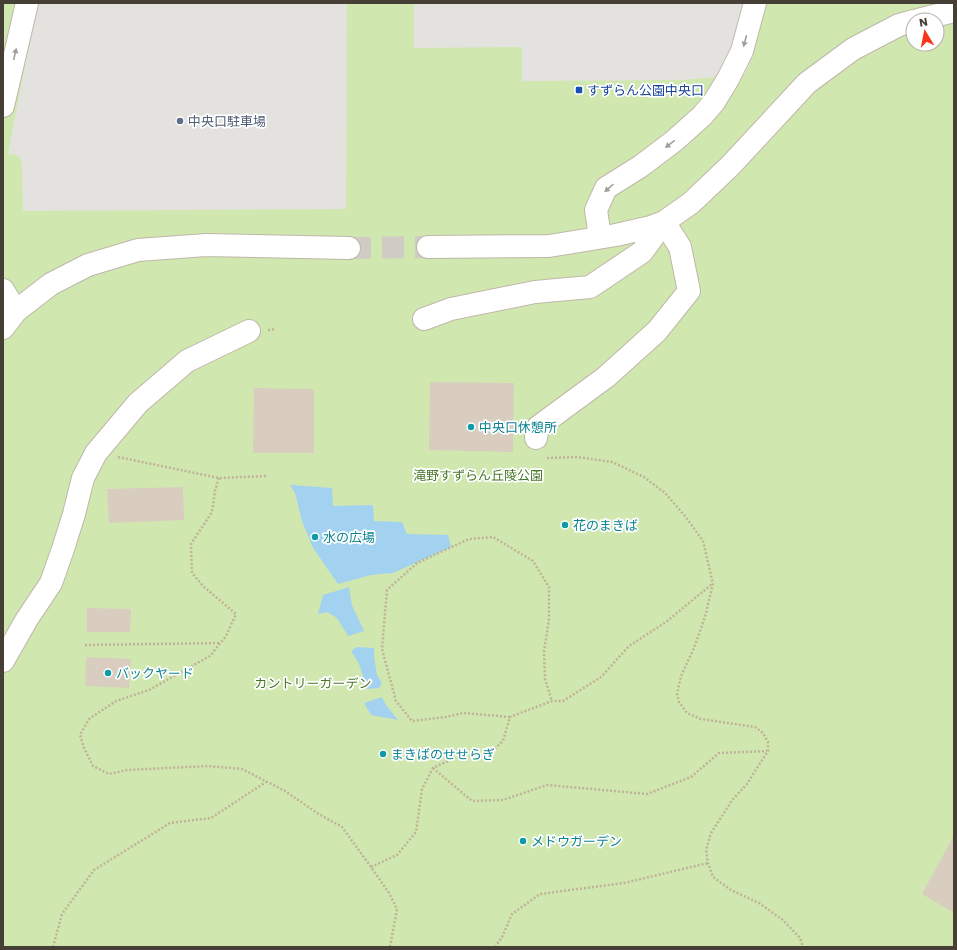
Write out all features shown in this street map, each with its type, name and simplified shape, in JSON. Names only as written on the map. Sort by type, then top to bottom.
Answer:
[{"type":"street","points":[[3,106],[27,3]]},
{"type":"street","points":[[600,237],[596,210],[606,188],[641,166],[674,141],[702,116],[714,102],[728,79],[742,51],[755,3]]},
{"type":"street","points":[[428,247],[549,246],[651,227],[664,222],[691,203],[730,166],[807,83],[853,49],[905,23]]},
{"type":"street","points":[[424,319],[450,309],[535,292],[590,287],[642,252],[664,222]]},
{"type":"street","points":[[536,438],[538,427],[606,377],[657,331],[690,291],[680,247],[664,222]]},
{"type":"street","points":[[3,290],[9,319],[51,284],[88,265],[138,250],[206,245],[349,248]]},
{"type":"street","points":[[3,661],[27,619],[51,583],[74,514],[83,478],[96,453],[138,403],[188,361],[250,332]]},
{"type":"path","points":[[96,453],[219,478],[268,476]]},
{"type":"path","points":[[547,458],[578,458],[612,462],[644,477],[665,493],[685,516],[703,541],[713,584],[705,617],[694,648],[680,676],[677,694],[679,702],[687,713],[701,719],[754,727],[763,733],[768,742],[768,751],[747,784],[733,799],[711,833],[706,850],[708,863],[713,877],[731,890],[759,903],[783,920],[800,938],[803,947]]},
{"type":"path","points":[[219,478],[215,491],[212,512],[191,544],[192,574],[204,587],[236,614],[226,636],[210,656],[149,690],[116,701],[89,719],[80,735],[84,748],[93,766],[109,774],[127,770],[208,766],[242,769],[285,791],[317,813],[342,827],[389,893],[397,909],[390,947]]},
{"type":"path","points":[[552,701],[545,679],[544,652],[549,619],[549,587],[533,561],[494,537],[469,539],[417,563],[387,590],[382,648],[396,701],[412,721],[446,717],[463,713],[510,717],[552,701],[563,701],[600,677],[629,646],[666,622],[713,584]]},
{"type":"path","points":[[86,645],[220,643]]},
{"type":"path","points":[[371,867],[397,855],[416,832],[422,789],[433,768],[454,758],[488,755],[503,741],[510,717]]},
{"type":"path","points":[[433,768],[472,801],[503,800],[547,785],[647,794],[691,777],[719,753],[768,751]]},
{"type":"path","points":[[53,947],[62,914],[94,870],[170,823],[211,818],[267,782]]},
{"type":"path","points":[[495,947],[502,937],[512,914],[540,894],[624,883],[708,863]]},
{"type":"green space","name":"滝野すずらん丘陵公園","points":[[3,3],[954,3],[954,947],[3,947]]},
{"type":"shaded area","name":"中央口駐車場","points":[[37,3],[347,3],[346,209],[23,211],[21,160],[18,156],[8,154]]},
{"type":"shaded area","points":[[414,3],[766,3],[752,59],[744,75],[680,80],[522,81],[522,47],[414,48]]},
{"type":"water","points":[[290,485],[332,488],[333,506],[373,505],[374,521],[402,522],[407,534],[448,535],[451,547],[393,573],[371,575],[338,584],[313,548],[302,521],[295,493]]},
{"type":"water","points":[[349,587],[352,605],[364,631],[348,636],[337,618],[327,612],[318,614],[323,595]]},
{"type":"water","points":[[357,647],[374,648],[377,675],[382,683],[379,688],[367,689],[359,664],[351,651]]},
{"type":"water","points":[[382,697],[386,705],[398,720],[371,715],[364,703]]},
{"type":"building","name":"中央口休憩所","points":[[430,382],[514,383],[513,452],[429,450]]},
{"type":"building","points":[[254,388],[314,389],[314,453],[253,453]]},
{"type":"building","points":[[183,487],[184,520],[109,523],[107,489]]},
{"type":"building","name":"バックヤード","points":[[87,608],[131,609],[130,632],[87,632]]},
{"type":"building","name":"バックヤード","points":[[86,657],[131,659],[129,688],[85,686]]},
{"type":"building","points":[[954,835],[954,913],[922,894]]},
{"type":"tunnel","points":[[349,248],[428,247]]},
{"type":"place","name":"すずらん公園中央口","points":[[579,90]]},
{"type":"place","name":"中央口駐車場","points":[[180,121]]},
{"type":"place","name":"中央口休憩所","points":[[471,427]]},
{"type":"place","name":"花のまきば","points":[[565,525]]},
{"type":"place","name":"水の広場","points":[[315,537]]},
{"type":"place","name":"バックヤード","points":[[108,673]]},
{"type":"place","name":"まきばのせせらぎ","points":[[383,754]]},
{"type":"place","name":"メドウガーデン","points":[[523,841]]},
{"type":"park label","name":"カントリーガーデン","points":[[313,683]]}]
